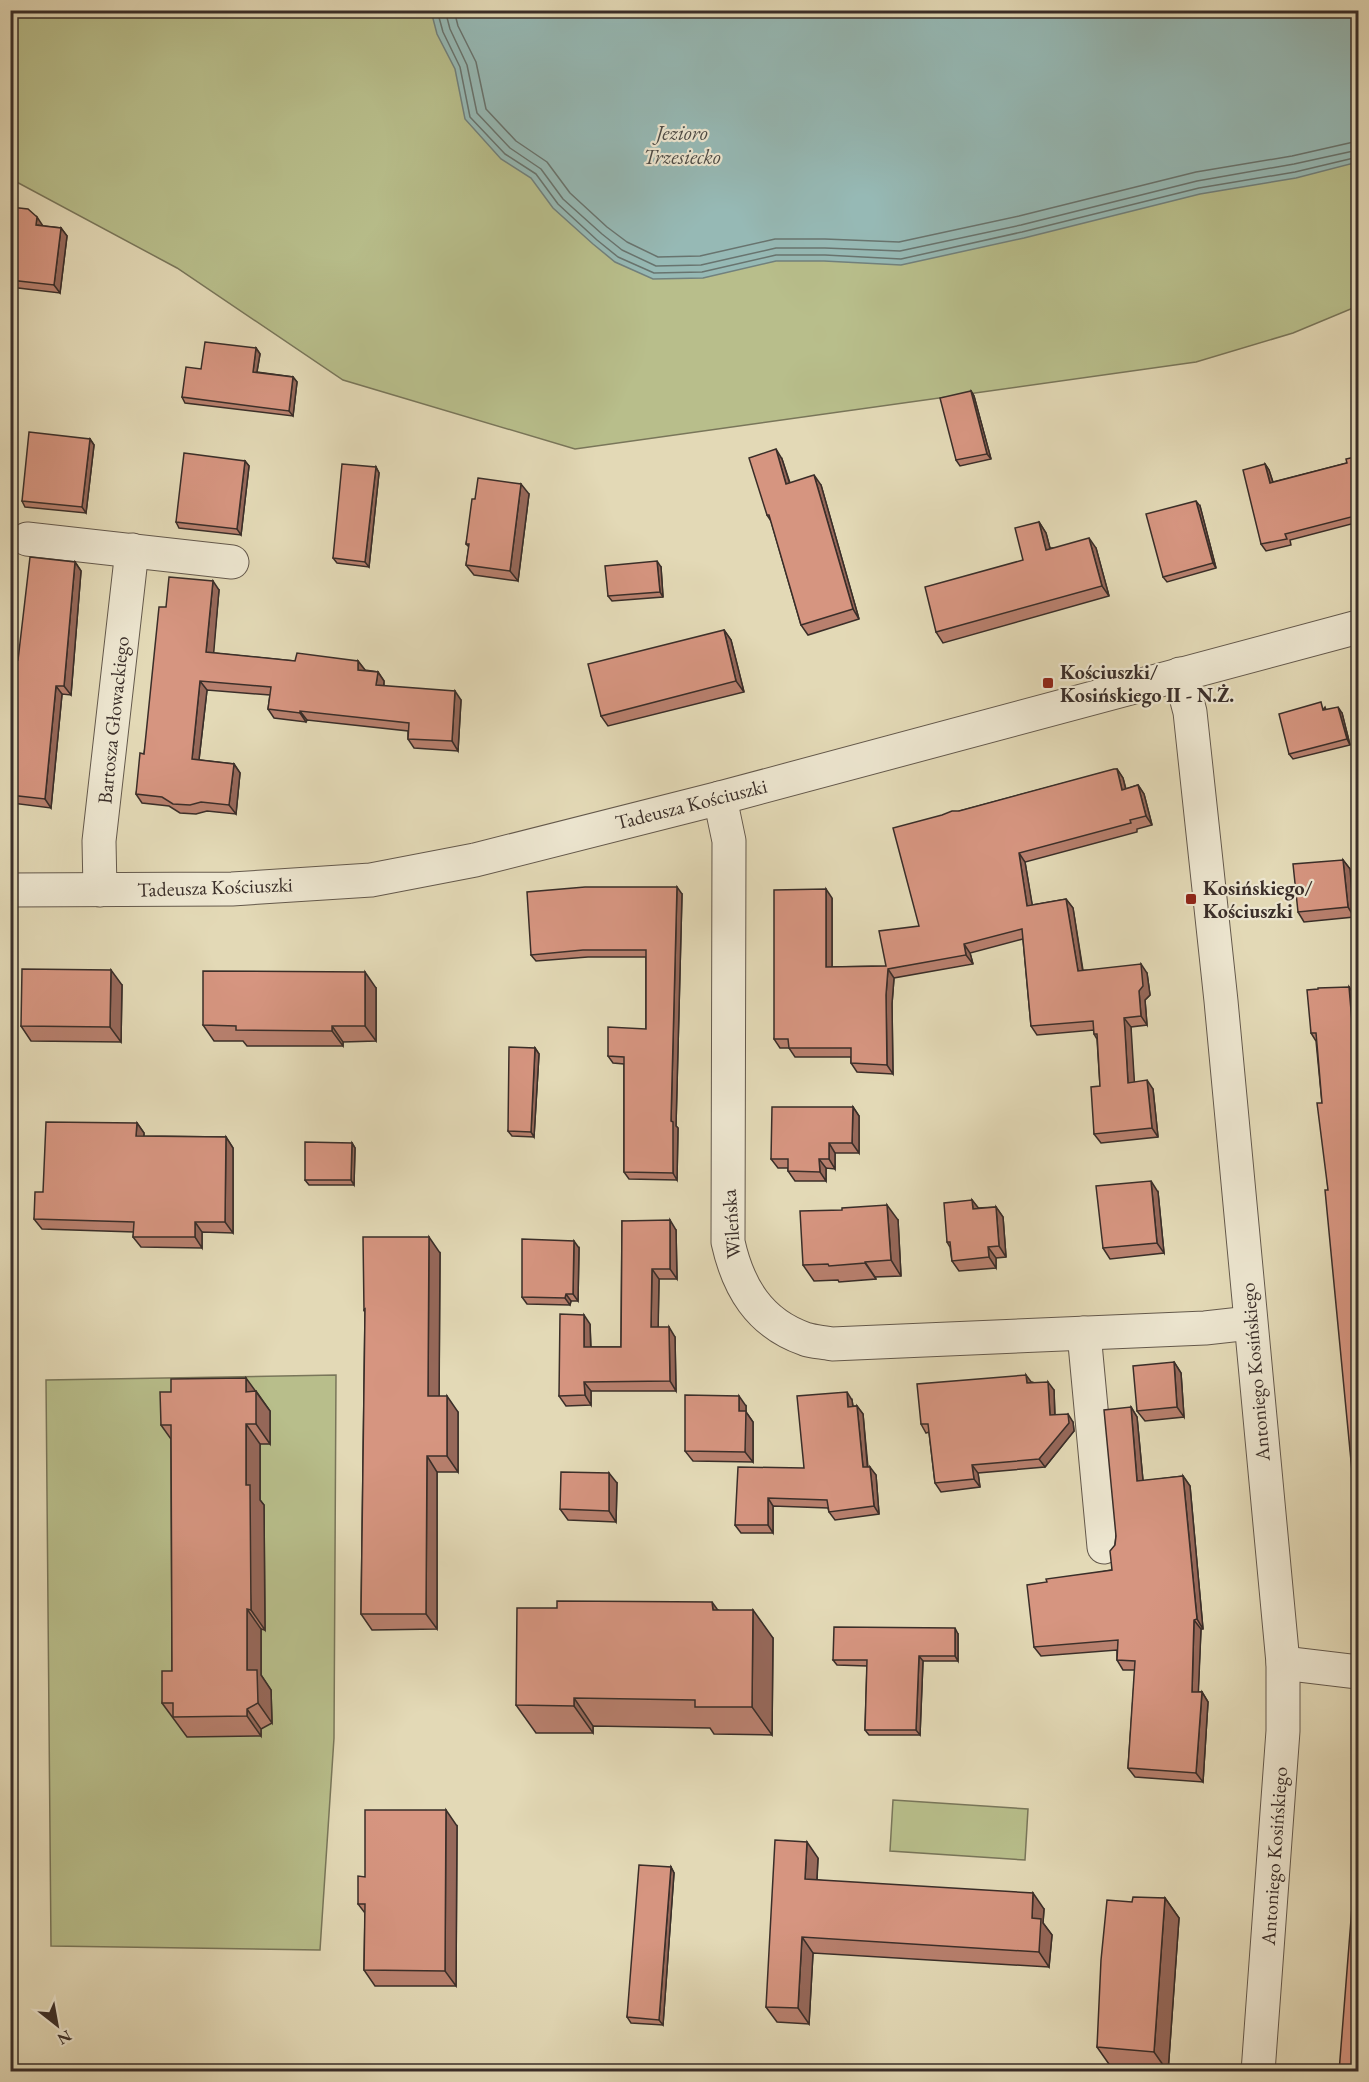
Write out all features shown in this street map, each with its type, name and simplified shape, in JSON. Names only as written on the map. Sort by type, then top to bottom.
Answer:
[{"type":"street","points":[[27,539],[232,562]]},
{"type":"street","name":"Bartosza Głowackiego","points":[[100,890],[99,842],[132,550]]},
{"type":"street","name":"Tadeusza Kościuszki","points":[[10,890],[232,890],[371,880],[475,860],[720,798],[1359,627]]},
{"type":"street","name":"Antoniego Kosińskiego","points":[[1180,674],[1190,712],[1221,1001],[1283,1663],[1283,1731],[1258,2072]]},
{"type":"street","name":"Wileńska","points":[[720,798],[729,841],[729,1242],[734,1268],[746,1293],[756,1306],[777,1325],[805,1339],[832,1344],[1205,1328],[1250,1323]]},
{"type":"street","points":[[1083,1333],[1104,1546]]},
{"type":"street","points":[[1283,1663],[1359,1672]]},
{"type":"green space","points":[[10,11],[579,11],[1358,57],[1358,306],[1293,333],[1196,362],[575,449],[343,380],[177,268],[11,179]]},
{"type":"green space","points":[[336,1375],[334,1738],[320,1950],[51,1946],[46,1380]]},
{"type":"green space","points":[[893,1800],[1028,1809],[1025,1860],[890,1851]]},
{"type":"water","name":"Jezioro Trzesiecko","points":[[431,11],[1358,11],[1358,162],[1296,178],[1200,194],[1024,238],[901,265],[776,261],[703,278],[653,279],[615,262],[593,244],[553,208],[531,178],[501,159],[465,119],[455,69],[437,34]]},
{"type":"building","points":[[10,207],[28,209],[37,217],[36,225],[61,228],[54,285],[10,280]]},
{"type":"building","points":[[205,342],[256,348],[253,372],[293,377],[289,411],[182,397],[186,367],[201,369]]},
{"type":"building","points":[[971,391],[987,454],[956,460],[940,398]]},
{"type":"building","points":[[29,432],[90,439],[82,507],[22,501]]},
{"type":"building","points":[[776,449],[786,484],[814,475],[853,609],[801,625],[769,515],[767,515],[749,458]]},
{"type":"building","points":[[184,453],[245,461],[237,529],[176,522]]},
{"type":"building","points":[[1359,456],[1359,515],[1285,534],[1287,539],[1261,544],[1243,470],[1265,464],[1270,483],[1347,463],[1346,459]]},
{"type":"building","points":[[342,464],[376,467],[365,562],[333,558]]},
{"type":"building","points":[[478,478],[521,484],[510,571],[466,565],[469,544],[466,544],[472,499],[475,499]]},
{"type":"building","points":[[1196,501],[1213,563],[1163,577],[1146,514]]},
{"type":"building","points":[[1039,522],[1046,550],[1089,538],[1102,586],[936,632],[925,587],[1023,560],[1015,528]]},
{"type":"building","points":[[30,557],[75,562],[64,686],[56,686],[45,799],[10,795],[10,660],[18,660]]},
{"type":"building","points":[[657,561],[660,592],[608,596],[605,566]]},
{"type":"building","points":[[169,577],[213,581],[206,652],[295,661],[297,653],[358,661],[358,670],[378,672],[376,685],[455,691],[452,741],[408,739],[409,723],[268,709],[271,687],[200,681],[192,759],[234,764],[229,805],[201,802],[190,805],[173,804],[162,797],[136,794],[140,753],[144,754],[159,607],[166,607]]},
{"type":"building","points":[[724,630],[736,681],[601,716],[588,664]]},
{"type":"building","points":[[1321,702],[1323,710],[1338,707],[1347,739],[1289,754],[1279,714]]},
{"type":"building","points":[[1117,769],[1122,790],[1138,785],[1146,816],[1130,820],[1131,823],[1019,853],[1027,906],[1066,899],[1078,971],[1141,964],[1143,986],[1139,991],[1141,1016],[1124,1018],[1128,1083],[1147,1080],[1152,1128],[1094,1134],[1091,1087],[1100,1086],[1097,1034],[1094,1034],[1093,1021],[1031,1026],[1022,929],[964,944],[966,955],[888,969],[887,1065],[851,1063],[851,1048],[789,1048],[788,1039],[774,1039],[774,890],[826,889],[826,967],[886,966],[879,931],[919,926],[893,828]]},
{"type":"building","points":[[1343,860],[1348,907],[1298,912],[1293,864]]},
{"type":"building","points":[[585,887],[677,887],[671,1121],[673,1122],[673,1173],[624,1172],[624,1057],[608,1056],[608,1027],[646,1029],[646,950],[583,950],[531,955],[527,892]]},
{"type":"building","points":[[22,969],[111,970],[110,1027],[21,1026]]},
{"type":"building","points":[[203,971],[365,972],[365,1026],[332,1026],[332,1031],[236,1030],[236,1026],[203,1025]]},
{"type":"building","points":[[1349,987],[1352,1022],[1359,1021],[1359,1513],[1356,1513],[1325,1190],[1328,1190],[1317,1103],[1322,1103],[1316,1033],[1311,1033],[1307,990]]},
{"type":"building","points":[[509,1047],[535,1048],[531,1132],[508,1131]]},
{"type":"building","points":[[772,1107],[853,1107],[852,1143],[829,1143],[829,1159],[819,1159],[820,1172],[788,1171],[788,1159],[771,1159]]},
{"type":"building","points":[[46,1122],[137,1123],[136,1136],[226,1137],[225,1222],[195,1222],[195,1237],[133,1237],[134,1222],[34,1219],[35,1192],[43,1192]]},
{"type":"building","points":[[305,1142],[352,1143],[351,1180],[305,1180]]},
{"type":"building","points":[[1151,1181],[1157,1243],[1103,1248],[1096,1186]]},
{"type":"building","points":[[972,1200],[973,1209],[996,1207],[999,1246],[988,1247],[989,1257],[952,1261],[950,1242],[947,1242],[944,1203]]},
{"type":"building","points":[[887,1205],[891,1260],[829,1266],[828,1264],[803,1265],[800,1211],[842,1210],[842,1208]]},
{"type":"building","points":[[670,1220],[670,1269],[652,1269],[651,1327],[669,1327],[670,1381],[584,1382],[585,1395],[559,1396],[560,1314],[584,1315],[584,1347],[621,1347],[622,1221]]},
{"type":"building","points":[[363,1237],[429,1237],[428,1396],[447,1396],[447,1456],[427,1456],[426,1614],[361,1614],[365,1309]]},
{"type":"building","points":[[522,1239],[574,1241],[573,1294],[566,1294],[565,1298],[522,1297]]},
{"type":"building","points":[[1174,1362],[1177,1407],[1137,1411],[1133,1366]]},
{"type":"building","points":[[1026,1375],[1027,1383],[1048,1382],[1050,1415],[1068,1414],[1069,1423],[1039,1459],[972,1465],[974,1479],[935,1483],[928,1424],[921,1424],[917,1384]]},
{"type":"building","points":[[246,1378],[246,1392],[256,1391],[256,1424],[246,1424],[246,1485],[250,1485],[251,1610],[247,1609],[247,1670],[257,1670],[258,1703],[247,1709],[247,1716],[173,1717],[173,1703],[162,1703],[162,1671],[172,1671],[171,1425],[161,1425],[160,1392],[171,1392],[171,1379]]},
{"type":"building","points":[[847,1392],[848,1407],[857,1406],[863,1467],[870,1467],[874,1506],[829,1512],[827,1500],[768,1498],[768,1525],[735,1525],[738,1467],[804,1468],[797,1396]]},
{"type":"building","points":[[685,1395],[739,1396],[739,1411],[746,1411],[745,1452],[685,1451]]},
{"type":"building","points":[[1131,1407],[1137,1481],[1183,1476],[1197,1619],[1194,1620],[1192,1692],[1202,1692],[1196,1773],[1128,1768],[1135,1661],[1117,1660],[1118,1640],[1034,1647],[1027,1585],[1047,1582],[1046,1579],[1112,1570],[1110,1551],[1115,1545],[1116,1536],[1104,1410]]},
{"type":"building","points":[[561,1472],[609,1473],[609,1511],[560,1509]]},
{"type":"building","points":[[557,1601],[712,1602],[713,1610],[753,1610],[752,1707],[695,1707],[695,1700],[574,1698],[574,1706],[516,1705],[517,1608],[557,1608]]},
{"type":"building","points":[[834,1627],[955,1628],[955,1656],[919,1656],[916,1730],[865,1730],[867,1660],[833,1660]]},
{"type":"building","points":[[365,1810],[446,1810],[445,1971],[364,1970],[365,1904],[358,1904],[358,1876],[365,1877]]},
{"type":"building","points":[[1359,1818],[1359,2072],[1339,2072]]},
{"type":"building","points":[[775,1840],[807,1842],[805,1879],[1033,1893],[1032,1918],[1041,1919],[1039,1952],[802,1937],[798,2008],[766,2007]]},
{"type":"building","points":[[639,1865],[671,1867],[659,2020],[627,2017]]},
{"type":"building","points":[[1133,1897],[1165,1898],[1154,2052],[1097,2047],[1101,1960],[1107,1900],[1132,1902]]},
{"type":"place","name":"Kościuszki/ Kosińskiego II - N.Ż.","points":[[1048,683]]},
{"type":"place","name":"Kosińskiego/ Kościuszki","points":[[1191,899]]}]
